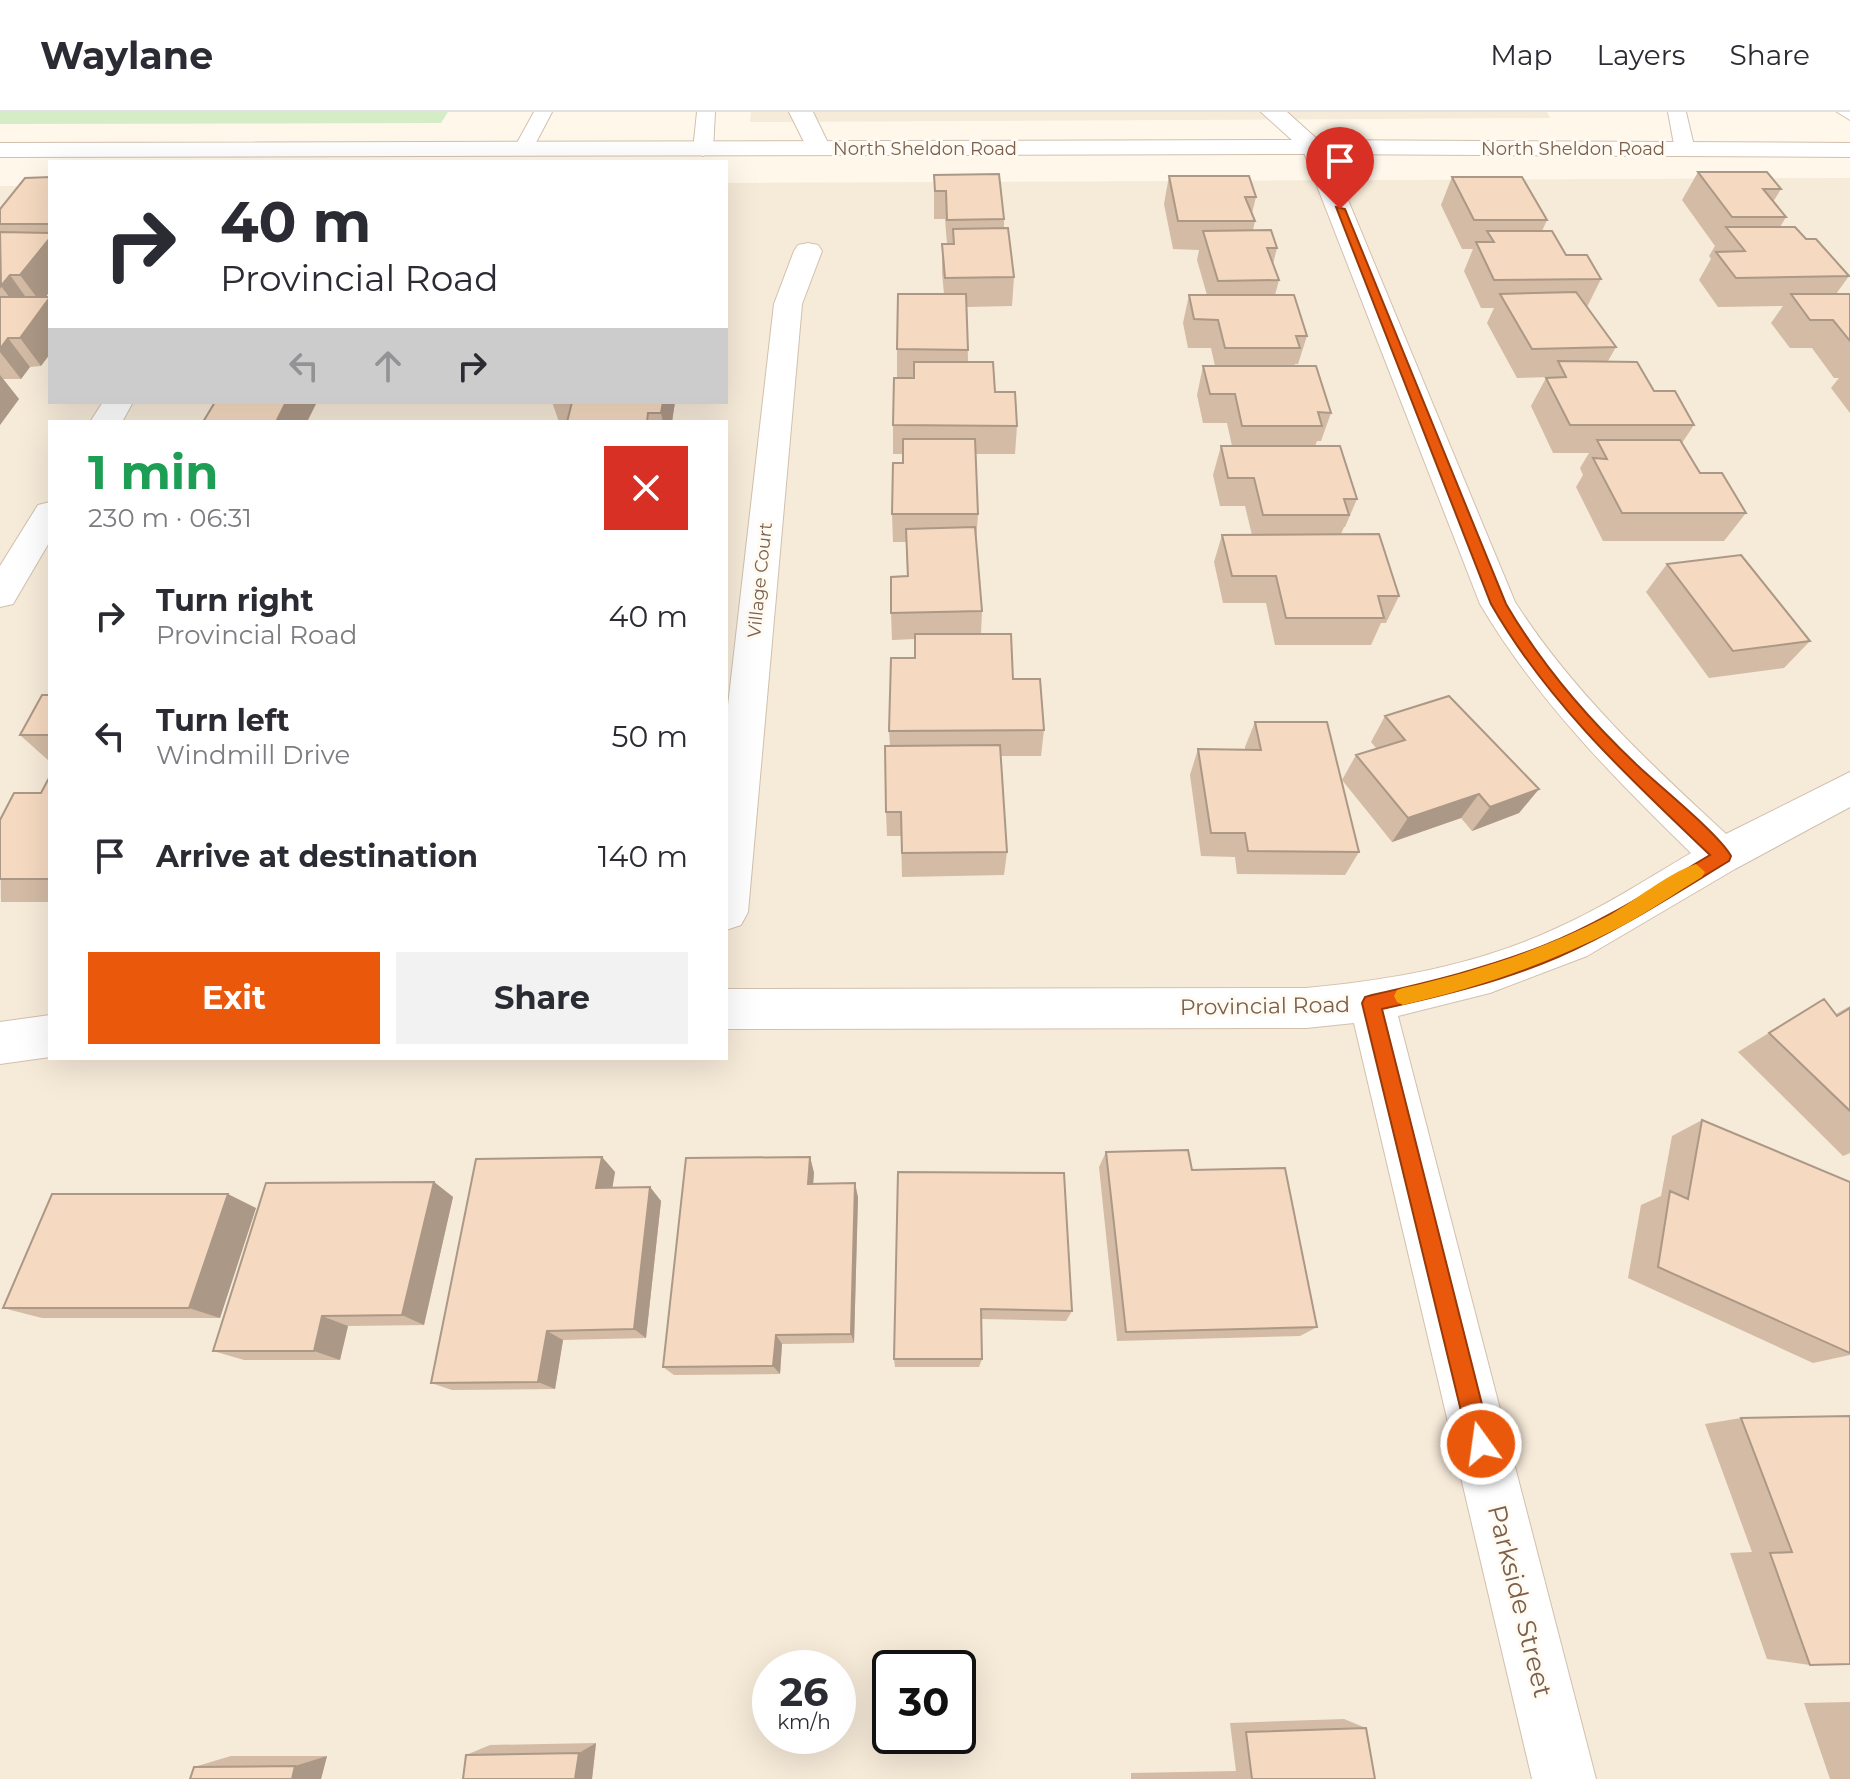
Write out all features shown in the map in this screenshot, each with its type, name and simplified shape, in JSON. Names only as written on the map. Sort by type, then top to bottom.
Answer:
[{"type":"street","points":[[801,112],[819,149]]},
{"type":"street","points":[[1273,112],[1320,133],[1498,604],[1521,643],[1562,697],[1625,764],[1722,856]]},
{"type":"street","name":"North Sheldon Road","points":[[0,150],[819,149],[1320,133],[1685,150],[1850,150]]},
{"type":"street","name":"Village Court","points":[[728,892],[788,304],[808,251]]},
{"type":"street","points":[[0,595],[48,516]]},
{"type":"street","name":"Provincial Road","points":[[728,1009],[1306,1008],[1372,1003],[1456,985],[1550,952],[1613,921],[1722,856],[1850,788]]},
{"type":"street","name":"Parkside Street","points":[[1372,1003],[1564,1779]]},
{"type":"street","points":[[0,1043],[48,1036]]},
{"type":"lane","points":[[523,150],[543,112]]},
{"type":"lane","points":[[703,150],[706,112]]},
{"type":"lane","points":[[1677,112],[1685,150]]},
{"type":"shaded area","points":[[751,112],[1547,112],[1550,118],[750,122]]},
{"type":"shaded area","points":[[1850,178],[1850,1779],[0,1779],[0,186],[48,186],[48,404],[728,404],[728,183]]},
{"type":"green space","points":[[0,112],[448,112],[441,123],[0,124]]},
{"type":"building","points":[[1698,172],[1767,172],[1781,189],[1763,189],[1786,217],[1732,217]]},
{"type":"building","points":[[999,174],[1004,219],[947,220],[946,191],[935,191],[934,175]]},
{"type":"building","points":[[1169,176],[1249,176],[1256,197],[1245,197],[1255,221],[1178,221]]},
{"type":"building","points":[[48,177],[48,224],[0,224],[0,209],[25,178]]},
{"type":"building","points":[[1452,177],[1522,177],[1547,220],[1474,220]]},
{"type":"building","points":[[1726,227],[1795,227],[1806,239],[1816,239],[1849,276],[1736,278],[1716,252],[1745,251]]},
{"type":"building","points":[[1008,228],[1014,277],[945,278],[942,244],[954,244],[953,229]]},
{"type":"building","points":[[1271,230],[1277,248],[1267,248],[1279,280],[1218,281],[1203,231]]},
{"type":"building","points":[[1487,231],[1552,231],[1566,255],[1587,255],[1601,279],[1494,280],[1476,242],[1494,242]]},
{"type":"building","points":[[0,232],[48,233],[48,240],[20,275],[10,275],[1,286]]},
{"type":"building","points":[[1576,292],[1616,347],[1532,349],[1500,294]]},
{"type":"building","points":[[898,294],[966,294],[968,350],[897,349]]},
{"type":"building","points":[[1791,294],[1850,294],[1850,341],[1833,320],[1810,320]]},
{"type":"building","points":[[1189,295],[1294,295],[1307,336],[1296,336],[1300,348],[1225,348],[1218,320],[1194,319]]},
{"type":"building","points":[[0,297],[48,297],[20,338],[8,338],[0,349]]},
{"type":"building","points":[[1558,361],[1637,362],[1654,391],[1675,391],[1694,425],[1570,425],[1546,378],[1566,377]]},
{"type":"building","points":[[914,362],[993,362],[995,392],[1015,392],[1017,426],[893,425],[894,378],[914,378]]},
{"type":"building","points":[[1203,366],[1316,366],[1331,413],[1318,412],[1322,426],[1242,426],[1235,394],[1210,394]]},
{"type":"building","points":[[214,404],[285,404],[277,420],[204,420]]},
{"type":"building","points":[[572,404],[663,404],[661,413],[648,413],[647,420],[568,420]]},
{"type":"building","points":[[903,439],[975,439],[978,514],[892,514],[893,463],[903,463]]},
{"type":"building","points":[[1597,440],[1680,440],[1700,473],[1722,473],[1746,513],[1622,513],[1593,458],[1607,459]]},
{"type":"building","points":[[1221,446],[1340,446],[1357,499],[1344,499],[1349,515],[1263,515],[1254,478],[1228,478]]},
{"type":"building","points":[[975,527],[982,611],[891,613],[891,577],[908,576],[906,529]]},
{"type":"building","points":[[1379,534],[1399,596],[1378,596],[1384,618],[1286,618],[1276,576],[1232,576],[1222,535]]},
{"type":"building","points":[[1741,555],[1810,641],[1733,651],[1667,564]]},
{"type":"building","points":[[915,634],[1011,634],[1013,679],[1040,679],[1044,730],[889,731],[891,658],[915,658]]},
{"type":"building","points":[[42,695],[48,695],[48,735],[20,735]]},
{"type":"building","points":[[1449,696],[1539,789],[1490,807],[1479,794],[1408,818],[1356,755],[1405,740],[1385,716]]},
{"type":"building","points":[[1255,722],[1327,722],[1359,852],[1248,851],[1245,833],[1211,833],[1198,749],[1261,750]]},
{"type":"building","points":[[1000,745],[1007,852],[902,853],[901,812],[886,812],[885,746]]},
{"type":"building","points":[[48,780],[48,879],[0,879],[0,820],[14,793],[41,793]]},
{"type":"building","points":[[1824,999],[1837,1016],[1850,1008],[1850,1111],[1769,1033]]},
{"type":"building","points":[[1702,1120],[1850,1182],[1850,1353],[1658,1267],[1670,1191],[1688,1199]]},
{"type":"building","points":[[1188,1150],[1192,1170],[1285,1168],[1317,1327],[1126,1332],[1106,1152]]},
{"type":"building","points":[[602,1157],[596,1188],[650,1187],[634,1329],[547,1331],[538,1382],[431,1383],[476,1159]]},
{"type":"building","points":[[810,1157],[808,1184],[855,1183],[851,1334],[776,1335],[773,1366],[663,1367],[686,1158]]},
{"type":"building","points":[[898,1172],[1064,1173],[1072,1311],[981,1309],[982,1359],[894,1359]]},
{"type":"building","points":[[434,1182],[402,1315],[322,1316],[314,1351],[213,1351],[266,1183]]},
{"type":"building","points":[[52,1194],[228,1194],[189,1308],[3,1308]]},
{"type":"building","points":[[1850,1416],[1850,1664],[1810,1665],[1770,1553],[1792,1552],[1741,1418]]},
{"type":"building","points":[[1366,1728],[1375,1779],[1252,1779],[1246,1732]]},
{"type":"building","points":[[579,1753],[575,1779],[463,1779],[466,1755]]},
{"type":"building","points":[[295,1766],[292,1779],[190,1779],[194,1767]]},
{"type":"slow traffic","points":[[1403,996],[1456,985],[1550,952],[1613,921],[1696,872]]},
{"type":"route","points":[[1340,209],[1498,604],[1521,643],[1562,697],[1625,764],[1722,856],[1613,921],[1550,952],[1456,985],[1372,1003],[1481,1444]]}]
